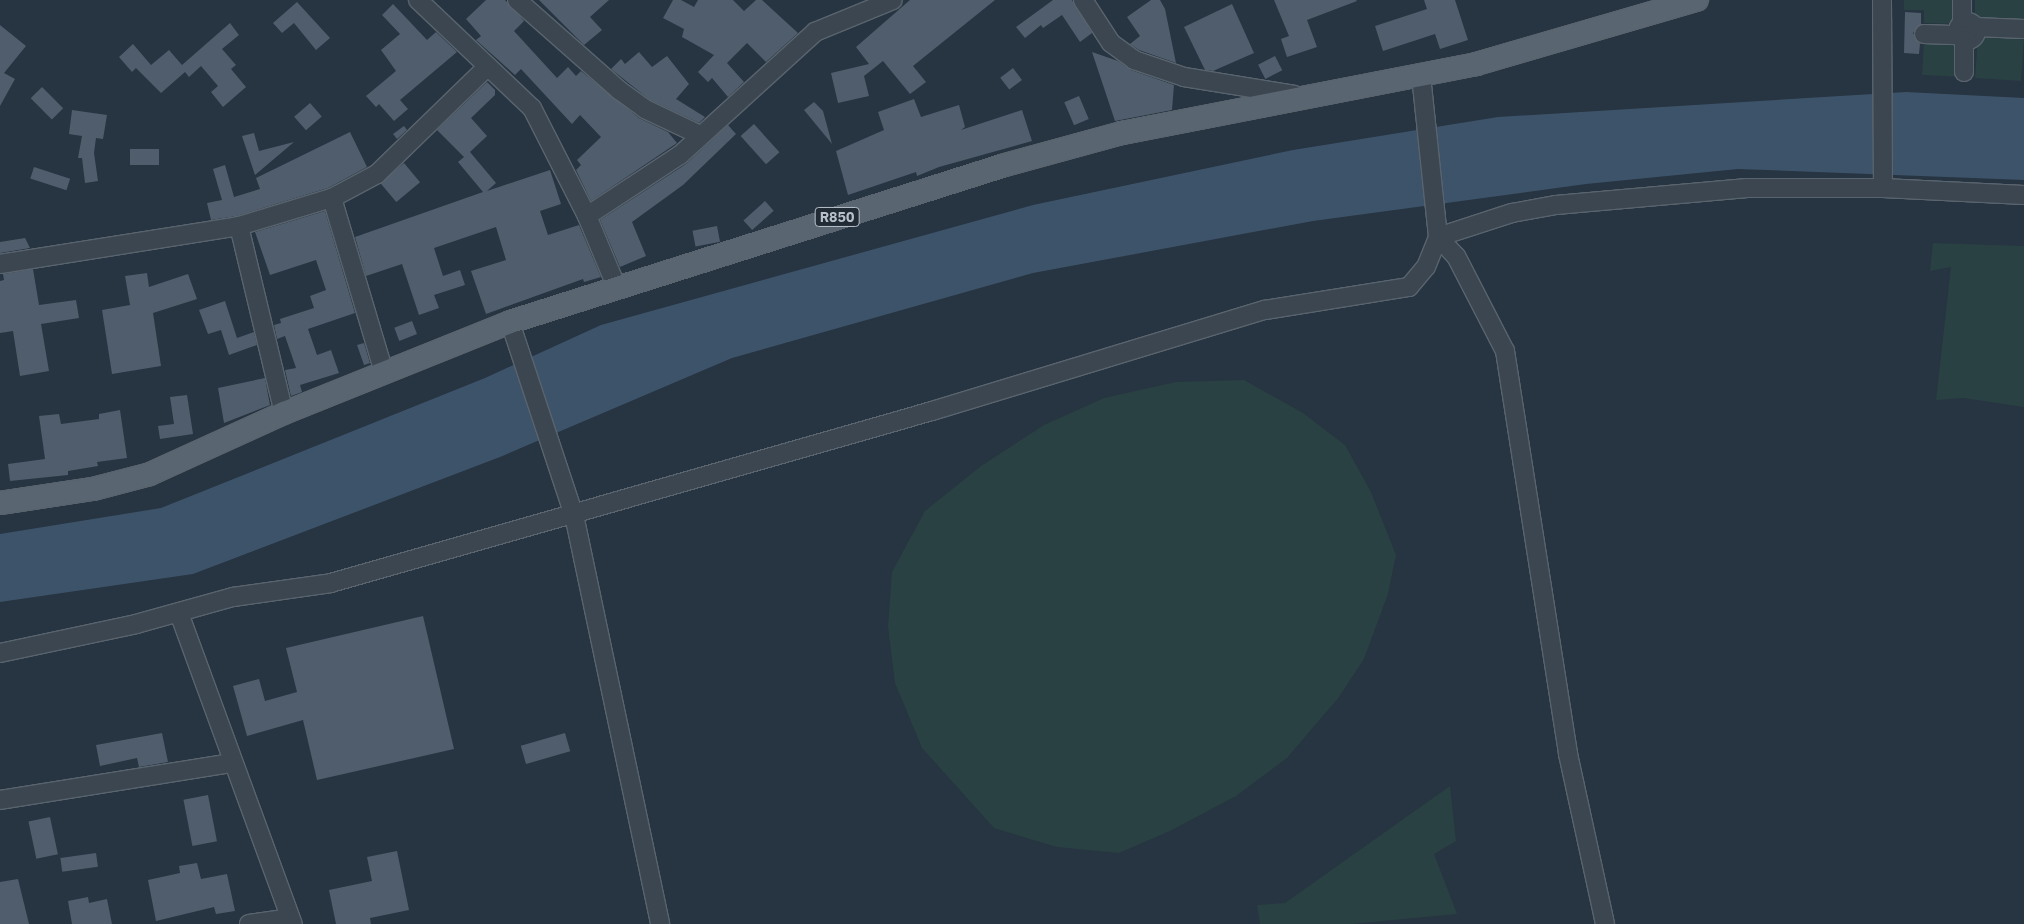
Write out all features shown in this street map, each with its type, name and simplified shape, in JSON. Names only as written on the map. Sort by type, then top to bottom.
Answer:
[{"type":"main road","name":"R850","points":[[0,502],[92,489],[150,474],[284,414],[510,322],[1005,165],[1122,133],[1420,76],[1524,52],[1697,0]]},
{"type":"street","points":[[418,0],[532,108],[587,216],[617,288]]},
{"type":"street","points":[[517,0],[619,90],[645,109],[700,135]]},
{"type":"street","points":[[587,216],[648,178],[680,155],[816,32],[893,0]]},
{"type":"street","points":[[1083,0],[1111,43],[1134,60],[1156,69],[1232,87],[1307,97]]},
{"type":"street","points":[[1882,0],[1883,188]]},
{"type":"street","points":[[1962,0],[1967,31]]},
{"type":"street","points":[[1967,71],[1967,31],[1972,0]]},
{"type":"street","points":[[1924,30],[2024,29]]},
{"type":"street","points":[[1967,31],[2024,36]]},
{"type":"street","points":[[0,264],[239,226],[332,198],[377,174],[487,67]]},
{"type":"street","points":[[0,653],[179,613],[234,597],[332,583],[574,515],[1265,310],[1409,287],[1426,267],[1437,230],[1425,105],[1420,76]]},
{"type":"street","points":[[1437,230],[1556,205],[1747,188],[1883,188],[2024,195]]},
{"type":"street","points":[[332,198],[384,372]]},
{"type":"street","points":[[239,226],[284,414]]},
{"type":"street","points":[[1437,230],[1456,256],[1505,351],[1568,754],[1605,924]]},
{"type":"street","points":[[510,322],[519,356],[550,450],[574,515],[660,924]]},
{"type":"street","points":[[179,613],[231,763],[291,921],[249,924]]},
{"type":"street","points":[[0,800],[231,763]]},
{"type":"green space","points":[[1904,0],[1959,0],[1958,24],[1924,23],[1924,10],[1904,10]]},
{"type":"green space","points":[[1975,0],[2024,0],[2024,23],[1975,23]]},
{"type":"green space","points":[[1978,36],[2024,39],[2021,81],[1975,78]]},
{"type":"green space","points":[[1924,38],[1960,40],[1958,77],[1922,75]]},
{"type":"green space","points":[[1933,243],[2024,246],[2024,407],[1963,398],[1936,400],[1951,267],[1930,271]]},
{"type":"green space","points":[[1244,380],[1303,413],[1345,445],[1371,492],[1396,555],[1388,594],[1364,659],[1339,697],[1287,758],[1236,796],[1170,831],[1119,853],[1057,847],[994,828],[922,748],[895,683],[888,627],[892,572],[925,511],[981,466],[1044,425],[1104,398],[1176,382]]},
{"type":"green space","points":[[1450,786],[1456,841],[1434,854],[1457,914],[1351,924],[1260,924],[1257,905],[1285,903]]},
{"type":"water","points":[[1906,92],[2024,98],[2024,180],[1738,169],[1586,184],[1313,221],[1033,273],[732,358],[500,457],[193,574],[0,602],[0,534],[161,508],[485,378],[601,325],[1033,205],[1293,150],[1498,117]]},
{"type":"building","points":[[486,0],[505,0],[524,21],[514,31],[557,78],[568,67],[576,76],[581,71],[639,118],[668,132],[677,143],[591,201],[576,170],[581,165],[577,160],[601,137],[580,115],[572,124],[521,69],[515,75],[476,40],[481,36],[466,19]]},
{"type":"building","points":[[539,0],[609,0],[590,17],[602,30],[584,45]]},
{"type":"building","points":[[673,0],[681,0],[694,7],[698,0],[733,0],[744,11],[756,0],[762,0],[798,33],[766,62],[747,43],[727,63],[744,82],[728,97],[712,78],[708,82],[698,72],[714,55],[682,37],[684,29],[663,18]]},
{"type":"building","points":[[910,0],[995,0],[913,66],[926,82],[910,94],[883,61],[864,76],[869,96],[838,103],[831,73],[869,64],[856,47]]},
{"type":"building","points":[[1053,0],[1072,0],[1092,33],[1080,42],[1062,15],[1043,28],[1041,25],[1025,38],[1016,27]]},
{"type":"building","points":[[1151,0],[1160,0],[1165,9],[1176,63],[1139,50],[1130,44],[1140,36],[1127,17]]},
{"type":"building","points":[[1274,0],[1357,1],[1307,20],[1317,47],[1287,57],[1281,39],[1289,36]]},
{"type":"building","points":[[1424,0],[1455,0],[1468,40],[1440,49],[1435,34],[1383,51],[1375,26],[1427,9]]},
{"type":"building","points":[[297,2],[330,38],[316,50],[294,23],[282,33],[273,23]]},
{"type":"building","points":[[393,4],[427,40],[436,32],[457,52],[400,100],[408,109],[394,121],[379,104],[376,107],[366,96],[396,71],[381,50],[400,34],[382,15]]},
{"type":"building","points":[[1232,4],[1254,53],[1213,71],[1205,70],[1184,27]]},
{"type":"building","points":[[1905,12],[1921,13],[1921,24],[1913,33],[1920,44],[1919,54],[1904,53]]},
{"type":"building","points":[[230,23],[239,35],[222,49],[236,65],[231,69],[246,87],[223,107],[211,92],[218,86],[201,66],[189,77],[185,72],[161,93],[136,68],[132,72],[119,57],[133,44],[151,65],[169,50],[182,65]]},
{"type":"building","points":[[0,25],[26,46],[4,73],[15,79],[0,106]]},
{"type":"building","points":[[639,52],[652,67],[667,56],[689,84],[676,99],[705,117],[699,123],[650,100],[611,69],[621,59],[625,64]]},
{"type":"building","points":[[1092,52],[1118,61],[1131,70],[1174,85],[1172,110],[1115,121]]},
{"type":"building","points":[[1275,56],[1282,70],[1265,79],[1258,65]]},
{"type":"building","points":[[1013,68],[1022,80],[1009,90],[1000,78]]},
{"type":"building","points":[[487,82],[495,90],[495,95],[471,118],[487,136],[470,152],[496,183],[487,191],[550,170],[561,204],[540,211],[548,235],[579,225],[601,277],[584,282],[583,279],[486,314],[471,271],[506,260],[496,227],[434,248],[443,276],[460,270],[465,285],[434,295],[439,308],[419,315],[402,264],[366,276],[355,237],[483,192],[458,162],[464,157],[437,130]]},
{"type":"building","points":[[42,87],[63,108],[52,120],[31,98]]},
{"type":"building","points":[[1079,96],[1089,119],[1074,125],[1064,102]]},
{"type":"building","points":[[914,99],[921,117],[959,105],[965,127],[961,130],[1022,110],[1032,141],[939,167],[917,176],[916,172],[848,195],[836,151],[884,130],[878,112]]},
{"type":"building","points":[[814,102],[823,111],[832,144],[804,110]]},
{"type":"building","points":[[310,103],[322,117],[306,130],[294,117]]},
{"type":"building","points":[[72,110],[107,115],[103,139],[96,138],[94,153],[98,181],[85,183],[82,158],[78,158],[82,136],[69,134]]},
{"type":"building","points":[[754,124],[779,152],[766,164],[741,136]]},
{"type":"building","points":[[728,125],[736,134],[683,185],[632,222],[646,256],[620,267],[600,220],[686,164]]},
{"type":"building","points":[[404,126],[407,130],[397,139],[393,134]]},
{"type":"building","points":[[350,132],[367,167],[328,188],[237,216],[211,220],[207,203],[222,200],[213,169],[225,165],[234,197],[260,189],[256,178]]},
{"type":"building","points":[[254,133],[259,151],[294,142],[255,175],[242,136]]},
{"type":"building","points":[[130,149],[159,149],[159,165],[130,165]]},
{"type":"building","points":[[404,163],[420,182],[396,202],[380,183]]},
{"type":"building","points":[[34,167],[70,179],[66,190],[30,178]]},
{"type":"building","points":[[765,201],[774,211],[752,230],[743,220]]},
{"type":"building","points":[[325,211],[355,313],[308,329],[317,355],[331,350],[339,373],[300,385],[302,392],[291,396],[285,370],[296,368],[285,336],[277,339],[274,325],[281,323],[280,319],[314,308],[310,296],[326,290],[316,260],[270,275],[255,232]]},
{"type":"building","points":[[717,226],[720,242],[696,246],[692,231]]},
{"type":"building","points":[[25,238],[30,248],[0,253],[0,242]]},
{"type":"building","points":[[33,269],[39,305],[76,300],[79,318],[41,324],[49,371],[20,376],[13,331],[0,333],[0,281],[4,280],[3,274]]},
{"type":"building","points":[[147,273],[149,287],[188,274],[197,299],[153,313],[161,366],[112,374],[102,310],[130,305],[125,276]]},
{"type":"building","points":[[225,301],[237,338],[254,332],[257,345],[229,355],[221,330],[208,334],[199,310]]},
{"type":"building","points":[[412,321],[417,334],[399,341],[394,328]]},
{"type":"building","points":[[364,343],[370,363],[364,365],[357,345]]},
{"type":"building","points":[[265,378],[270,405],[224,423],[218,388]]},
{"type":"building","points":[[187,395],[193,434],[160,439],[158,426],[174,424],[170,397]]},
{"type":"building","points":[[120,410],[127,458],[97,462],[98,466],[68,471],[68,475],[10,481],[8,464],[45,459],[39,416],[59,414],[61,424],[99,419],[99,414]]},
{"type":"building","points":[[423,616],[454,749],[317,780],[303,720],[247,736],[233,686],[259,679],[265,701],[297,692],[286,648]]},
{"type":"building","points":[[162,733],[168,762],[139,767],[137,758],[100,766],[96,745]]},
{"type":"building","points":[[565,733],[570,751],[526,764],[521,746]]},
{"type":"building","points":[[208,795],[217,841],[192,846],[183,800]]},
{"type":"building","points":[[50,817],[58,854],[36,859],[28,822]]},
{"type":"building","points":[[397,851],[409,910],[370,918],[371,924],[336,924],[329,890],[372,881],[367,857]]},
{"type":"building","points":[[96,853],[98,867],[62,872],[60,858]]},
{"type":"building","points":[[197,863],[201,879],[227,874],[235,911],[216,914],[214,907],[156,921],[148,880],[180,873],[179,866]]},
{"type":"building","points":[[18,879],[29,924],[0,924],[0,882]]},
{"type":"building","points":[[88,897],[89,903],[107,899],[112,924],[72,924],[68,901]]}]
